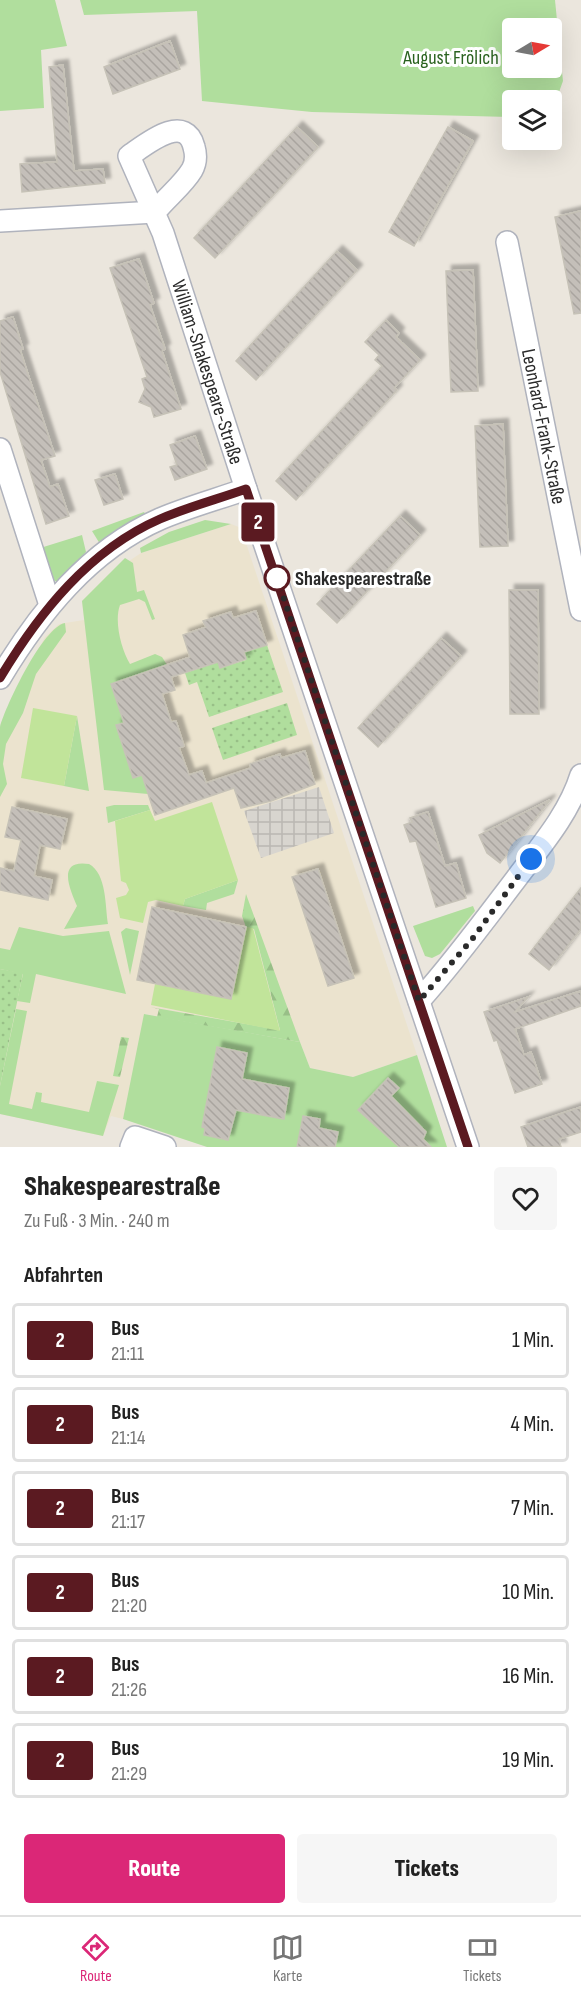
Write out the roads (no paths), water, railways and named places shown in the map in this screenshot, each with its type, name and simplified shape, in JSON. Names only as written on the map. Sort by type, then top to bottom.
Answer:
[{"type":"street","name":"William-Shakespeare-Straße","points":[[0,221],[155,212],[468,1147]]},
{"type":"street","name":"Leonhard-Frank-Straße","points":[[507,242],[581,610]]},
{"type":"street","points":[[0,449],[50,605]]},
{"type":"street","points":[[0,678],[20,644],[68,584],[123,539],[159,520],[246,489]]},
{"type":"street","points":[[419,1001],[473,938],[555,827],[573,796],[581,775]]},
{"type":"street","points":[[133,1142],[165,1147]]},
{"type":"place","name":"Shakespearestraße","points":[[277,578]]},
{"type":"park label","name":"August Frölich","points":[[451,57]]}]
